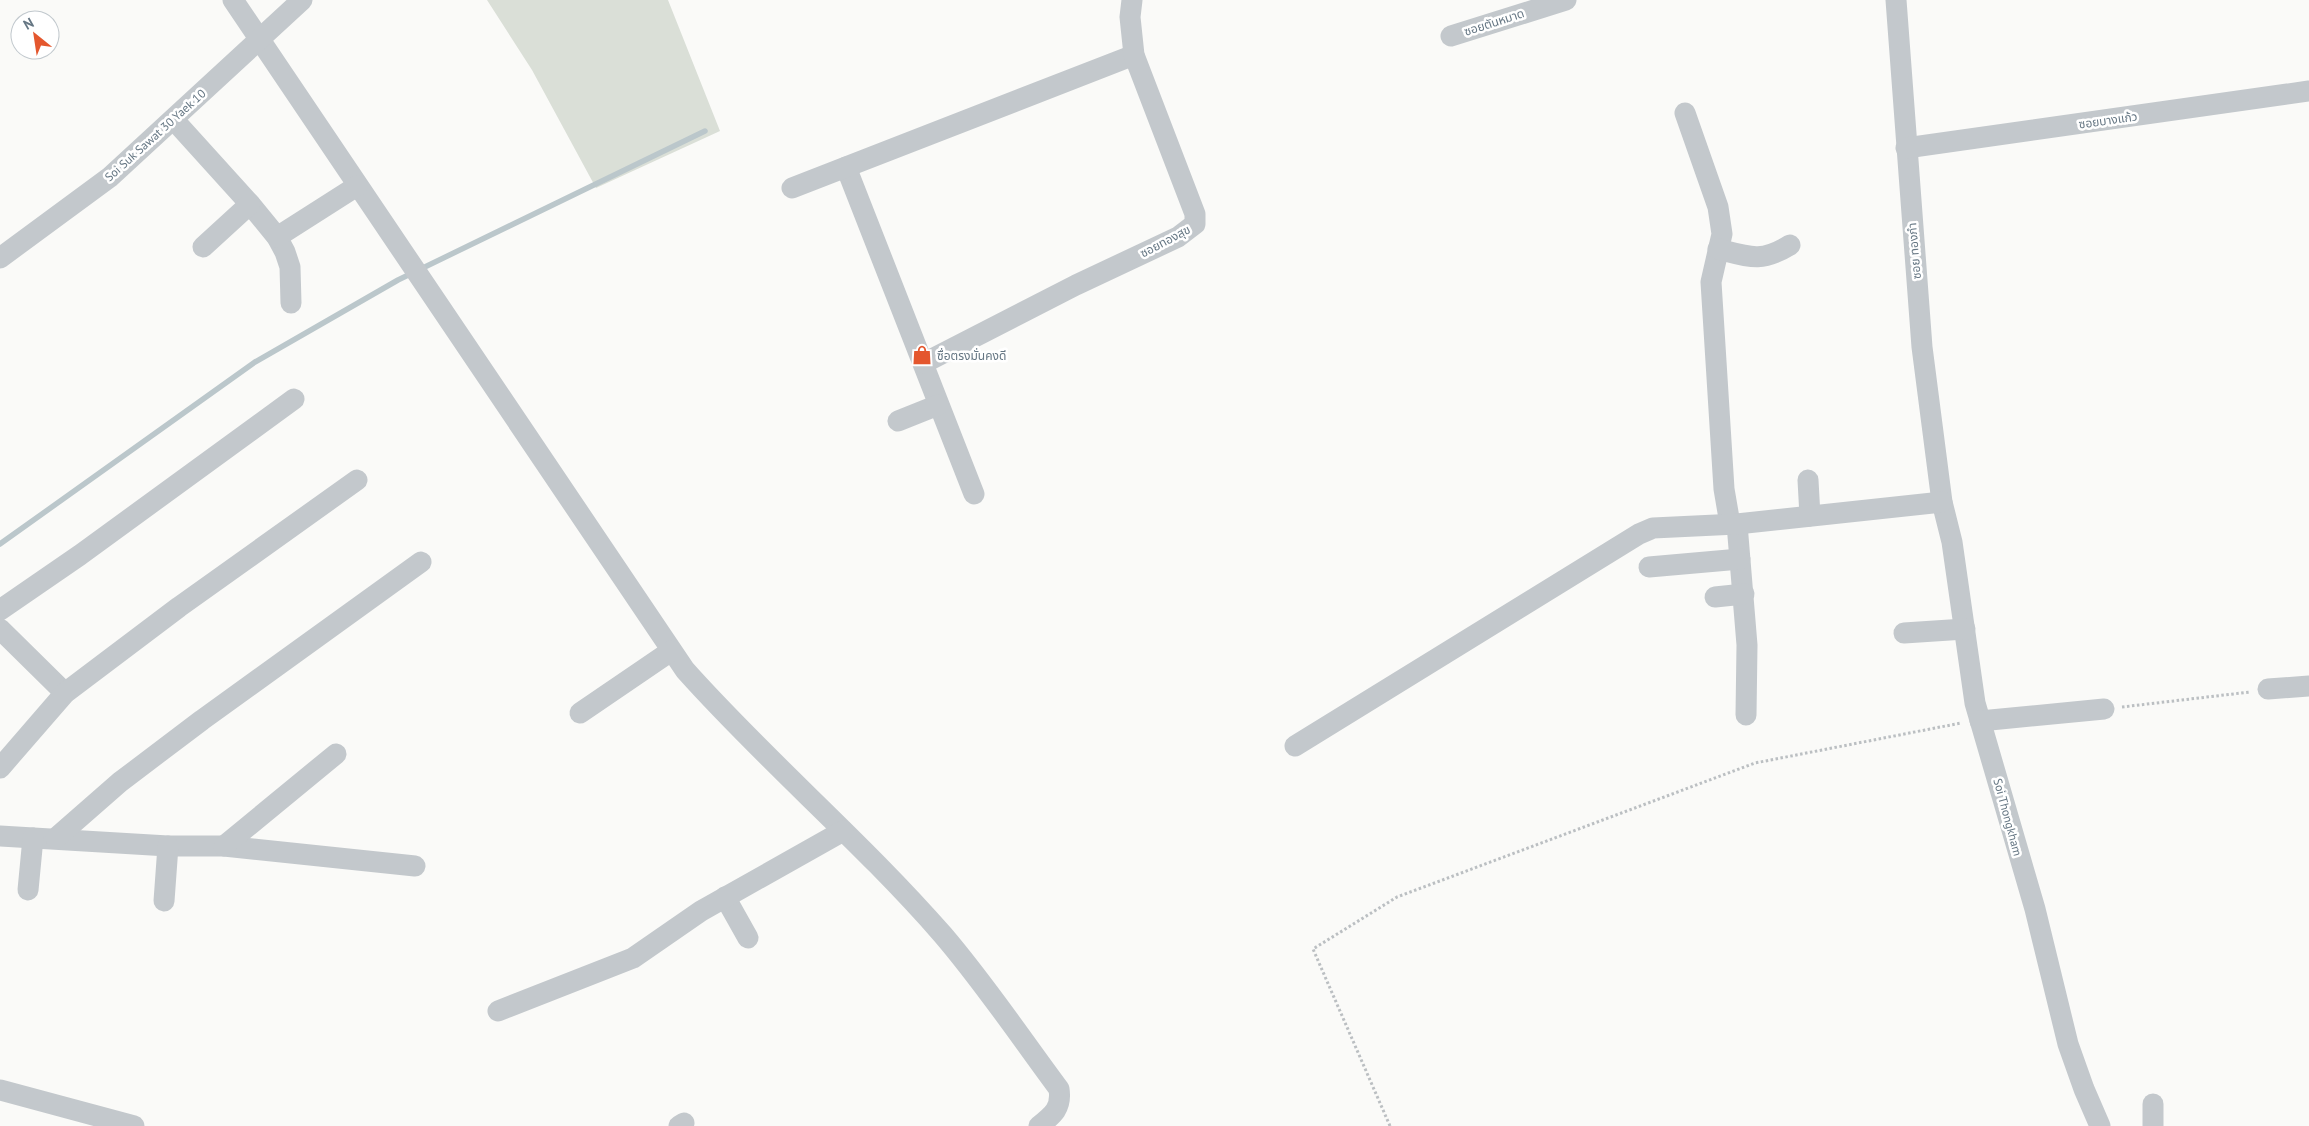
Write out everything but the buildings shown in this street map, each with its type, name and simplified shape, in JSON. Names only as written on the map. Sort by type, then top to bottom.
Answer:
[{"type":"street","points":[[233,0],[671,651],[714,702],[844,830],[943,935],[1059,1090],[1060,1099],[1057,1110],[1039,1126]]},
{"type":"street","name":"Soi Suk Sawat 30 Yaek 10","points":[[0,258],[110,177],[302,0]]},
{"type":"street","name":"ซอยทองสุข","points":[[924,363],[1076,284],[1178,237],[1196,224],[1195,214],[1134,56],[1130,16],[1132,0]]},
{"type":"street","name":"ซอยตันหมาด","points":[[1452,36],[1566,0]]},
{"type":"street","name":"ซอย ทองภํา","points":[[1896,0],[1922,347],[1942,502]]},
{"type":"street","points":[[792,188],[1134,56]]},
{"type":"street","name":"ซอยบางแก้ว","points":[[1906,148],[2309,91]]},
{"type":"street","points":[[1685,113],[1718,208],[1722,234],[1711,282],[1724,489],[1734,524],[1744,594],[1747,663],[1746,715]]},
{"type":"street","points":[[174,120],[250,204],[277,237],[290,267],[290,303]]},
{"type":"street","points":[[846,167],[974,494]]},
{"type":"street","points":[[277,237],[357,186]]},
{"type":"street","points":[[203,247],[250,204]]},
{"type":"street","points":[[1718,249],[1758,257],[1770,256],[1790,245]]},
{"type":"street","points":[[0,610],[80,555],[294,399]]},
{"type":"street","points":[[898,422],[938,405]]},
{"type":"street","points":[[0,768],[65,693],[179,607],[357,480]]},
{"type":"street","points":[[1808,480],[1810,516]]},
{"type":"street","points":[[1295,746],[1639,534],[1654,528],[1734,524],[1942,502]]},
{"type":"street","name":"Soi Thongkham","points":[[1942,502],[1952,542],[1978,715],[2034,909],[2068,1044],[2100,1126]]},
{"type":"street","points":[[1649,567],[1740,559]]},
{"type":"street","points":[[56,838],[120,782],[194,725],[421,562]]},
{"type":"street","points":[[1715,597],[1744,594]]},
{"type":"street","points":[[0,629],[65,693]]},
{"type":"street","points":[[1904,633],[1965,630]]},
{"type":"street","points":[[580,713],[671,651]]},
{"type":"street","points":[[2268,690],[2309,686]]},
{"type":"street","points":[[1978,715],[2104,709]]},
{"type":"street","points":[[224,846],[336,754]]},
{"type":"street","points":[[498,1011],[633,958],[700,911],[844,830]]},
{"type":"street","points":[[0,836],[168,846],[224,846],[415,866]]},
{"type":"street","points":[[28,890],[33,838]]},
{"type":"street","points":[[164,901],[168,846]]},
{"type":"street","points":[[726,897],[748,938]]},
{"type":"street","points":[[0,1090],[134,1126]]},
{"type":"street","points":[[2153,1104],[2153,1126]]},
{"type":"path","points":[[2104,709],[2268,690]]},
{"type":"path","points":[[1390,1126],[1313,949],[1397,897],[1450,875],[1755,763],[1978,715]]},
{"type":"shaded area","points":[[487,0],[668,0],[720,131],[596,188],[532,70]]},
{"type":"waterway","points":[[0,544],[255,362],[398,280],[705,131]]},
{"type":"place","name":"ซื่อตรงมั่นคงดี","points":[[922,355]]}]
